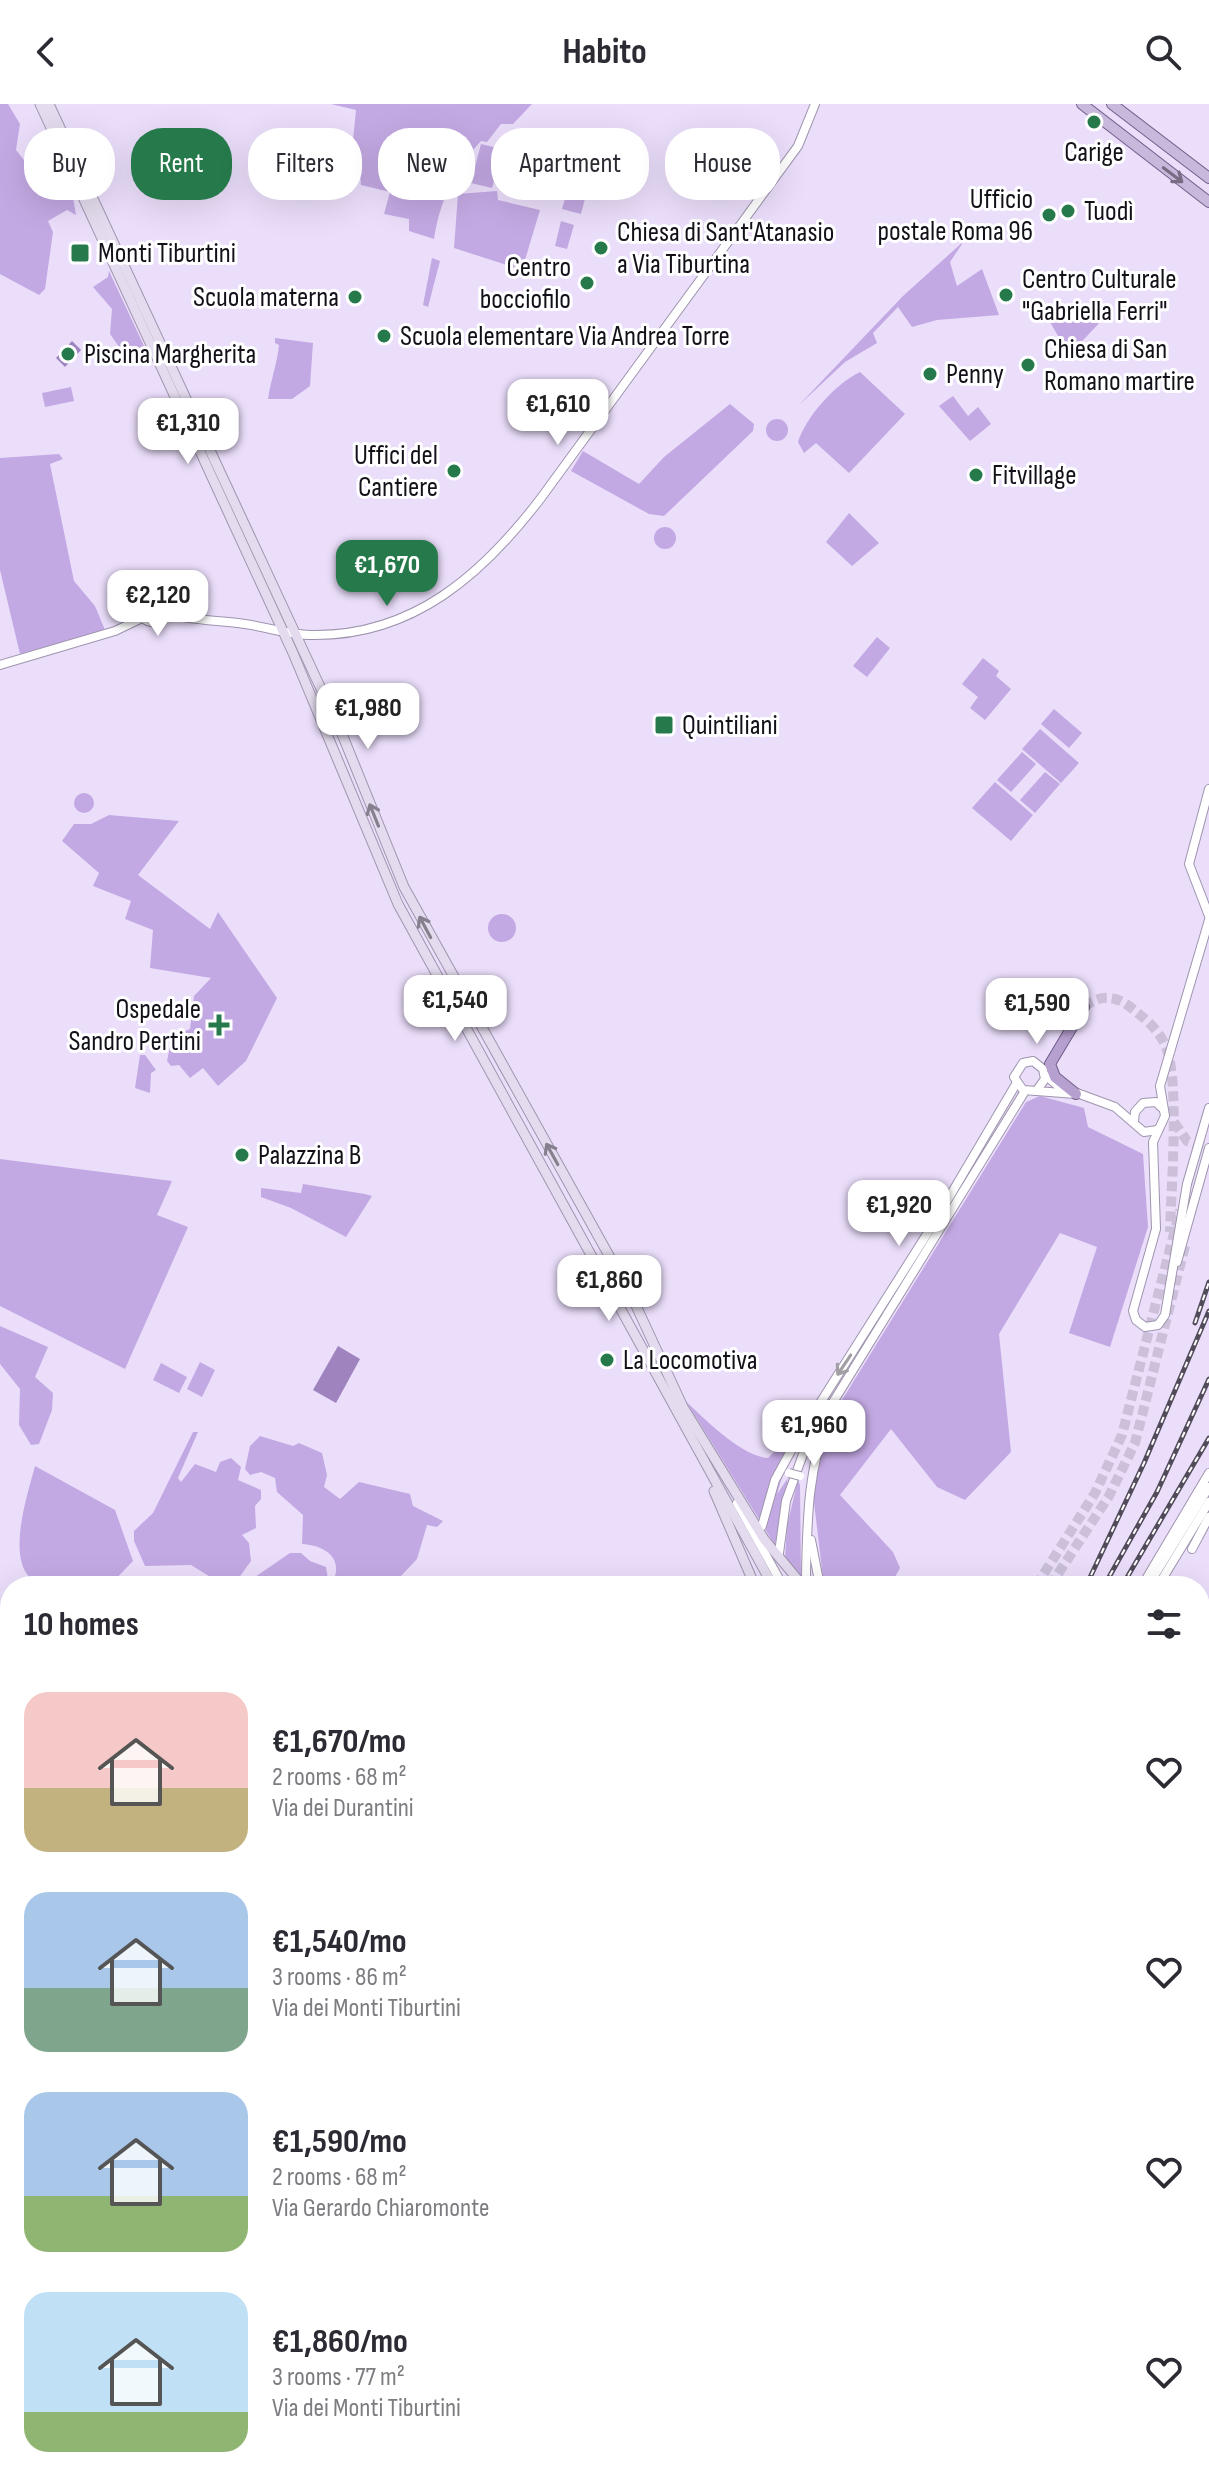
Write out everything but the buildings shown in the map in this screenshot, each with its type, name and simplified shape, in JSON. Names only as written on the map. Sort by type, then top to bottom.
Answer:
[{"type":"highway","points":[[1076,1094],[1055,1077],[1050,1064],[1084,1007]]},
{"type":"main road","points":[[40,104],[332,740],[398,904],[767,1576]]},
{"type":"main road","points":[[49,104],[346,744],[404,887],[632,1297],[674,1392],[724,1479],[771,1549],[800,1576]]},
{"type":"main road","points":[[1082,104],[1209,202]]},
{"type":"main road","points":[[1112,104],[1209,178]]},
{"type":"main road","points":[[694,1443],[746,1576]]},
{"type":"street","points":[[0,665],[115,631],[142,618],[157,622],[167,613],[294,632],[333,634],[399,621],[437,601],[483,566],[541,498],[801,141],[815,104]]},
{"type":"street","points":[[142,618],[138,603],[151,594],[164,599],[167,613]]},
{"type":"street","points":[[1209,789],[1190,861],[1209,918],[1160,1086],[1164,1123],[1157,1130],[1152,1159],[1156,1229],[1133,1311],[1141,1325],[1153,1327],[1164,1319],[1187,1184],[1209,1108]]},
{"type":"street","points":[[1198,879],[1209,882]]},
{"type":"street","points":[[762,1526],[780,1470],[807,1422],[934,1223],[1016,1084],[1015,1072],[1023,1063],[1039,1064],[1054,1084],[1115,1107],[1134,1121],[1144,1132],[1152,1159]]},
{"type":"street","points":[[1037,1090],[1045,1075]]},
{"type":"street","points":[[1016,1084],[1025,1091],[1076,1094]]},
{"type":"street","points":[[1134,1121],[1140,1105],[1160,1086]]},
{"type":"street","points":[[779,1553],[786,1501],[799,1460],[1025,1091]]},
{"type":"street","points":[[1115,1107],[1156,1102],[1163,1109]]},
{"type":"street","points":[[1144,1132],[1157,1130]]},
{"type":"street","points":[[1175,1267],[1209,1148]]},
{"type":"street","points":[[805,1576],[807,1508],[820,1439],[845,1382]]},
{"type":"street","points":[[771,1495],[789,1473],[800,1476],[818,1576]]},
{"type":"street","points":[[1151,1576],[1209,1473]]},
{"type":"street","points":[[724,1479],[777,1576]]},
{"type":"street","points":[[1151,1576],[1209,1487]]},
{"type":"street","points":[[1165,1576],[1209,1502]]},
{"type":"street","points":[[1192,1549],[1209,1517]]},
{"type":"shaded area","points":[[0,104],[8,104],[20,124],[16,150],[24,160],[24,200],[74,200],[76,215],[67,210],[48,221],[53,232],[45,289],[39,295],[0,274]]},
{"type":"shaded area","points":[[331,104],[532,104],[513,124],[491,128],[491,137],[487,142],[481,141],[475,148],[475,128],[378,128],[378,189],[362,185],[362,128],[354,128],[356,110]]},
{"type":"shaded area","points":[[481,144],[491,146],[491,188],[475,184],[475,167]]},
{"type":"shaded area","points":[[491,191],[491,200],[540,210],[522,270],[454,248],[458,200],[475,200],[475,193]]},
{"type":"shaded area","points":[[388,200],[444,200],[434,239],[409,231],[409,219],[384,214]]},
{"type":"shaded area","points":[[565,200],[585,200],[581,214],[562,209]]},
{"type":"shaded area","points":[[561,221],[574,225],[567,249],[555,246]]},
{"type":"shaded area","points":[[964,241],[950,262],[957,286],[982,269],[999,315],[937,320],[912,327],[898,307],[873,333],[877,343],[845,362],[798,406],[903,296]]},
{"type":"shaded area","points":[[432,258],[440,261],[428,307],[423,305]]},
{"type":"shaded area","points":[[109,271],[144,346],[138,357],[124,354],[110,334],[112,309],[93,287],[108,277]]},
{"type":"shaded area","points":[[1104,318],[1069,355],[1050,322]]},
{"type":"shaded area","points":[[275,338],[313,343],[310,386],[292,399],[268,399],[279,345],[275,343]]},
{"type":"shaded area","name":"Piscina Margherita","points":[[72,341],[81,350],[65,367],[56,358]]},
{"type":"shaded area","points":[[860,372],[905,414],[849,473],[816,443],[804,453],[798,442],[823,402],[841,384]]},
{"type":"shaded area","points":[[71,387],[74,401],[45,407],[42,393]]},
{"type":"shaded area","points":[[953,396],[968,416],[978,407],[991,424],[970,441],[939,406]]},
{"type":"shaded area","points":[[730,404],[754,424],[753,431],[664,516],[649,514],[571,471],[583,451],[639,484],[664,457]]},
{"type":"shaded area","points":[[777,419],[785,422],[788,430],[785,438],[777,441],[769,438],[766,430],[769,422]]},
{"type":"shaded area","points":[[59,454],[63,459],[50,464],[74,581],[95,606],[105,630],[20,654],[0,570],[0,458]]},
{"type":"shaded area","points":[[849,513],[879,543],[852,566],[826,542]]},
{"type":"shaded area","points":[[665,527],[673,530],[676,538],[673,546],[665,549],[657,546],[654,538],[657,530]]},
{"type":"shaded area","points":[[148,599],[156,599],[161,608],[159,615],[148,617],[143,612],[143,604]]},
{"type":"shaded area","points":[[877,637],[890,648],[867,677],[853,666]]},
{"type":"shaded area","points":[[983,658],[999,671],[996,676],[1011,689],[985,720],[970,708],[978,697],[962,684]]},
{"type":"shaded area","points":[[1054,709],[1082,733],[1069,748],[1041,724]]},
{"type":"shaded area","points":[[1040,729],[1079,763],[1061,783],[1022,749]]},
{"type":"shaded area","points":[[1022,752],[1036,764],[1011,792],[997,780]]},
{"type":"shaded area","points":[[1045,772],[1060,784],[1035,813],[1020,800]]},
{"type":"shaded area","points":[[995,782],[1033,815],[1011,841],[972,808]]},
{"type":"shaded area","points":[[84,793],[91,796],[94,803],[91,810],[84,813],[77,810],[74,803],[77,796]]},
{"type":"shaded area","points":[[109,815],[179,821],[138,875],[210,929],[218,912],[277,998],[246,1061],[218,1086],[203,1068],[190,1078],[179,1065],[171,1066],[167,1061],[172,1037],[190,1029],[194,996],[211,978],[150,968],[153,930],[125,919],[131,901],[93,886],[99,873],[62,841],[74,824],[91,824]]},
{"type":"shaded area","points":[[502,914],[512,918],[516,928],[512,938],[502,942],[492,938],[488,928],[492,918]]},
{"type":"shaded area","points":[[140,1055],[145,1055],[156,1070],[151,1073],[150,1093],[135,1088]]},
{"type":"shaded area","points":[[1040,1096],[1084,1108],[1088,1127],[1143,1154],[1148,1227],[1110,1347],[1069,1333],[1097,1247],[1060,1233],[999,1334],[1011,1452],[965,1500],[937,1487],[891,1429],[840,1495],[893,1552],[900,1568],[896,1576],[823,1576],[813,1494],[819,1454],[834,1413],[1026,1102]]},
{"type":"shaded area","points":[[0,1159],[172,1181],[157,1215],[188,1227],[125,1369],[0,1306]]},
{"type":"shaded area","points":[[303,1184],[372,1196],[346,1237],[291,1208],[261,1197],[261,1188],[301,1193]]},
{"type":"shaded area","points":[[0,1326],[48,1347],[35,1377],[53,1393],[52,1410],[39,1444],[31,1445],[19,1425],[20,1389],[0,1364]]},
{"type":"shaded area","points":[[338,1346],[360,1359],[336,1403],[313,1390]]},
{"type":"shaded area","points":[[200,1362],[215,1370],[202,1397],[187,1389]]},
{"type":"shaded area","points":[[161,1363],[187,1377],[179,1393],[153,1380]]},
{"type":"shaded area","points":[[686,1401],[724,1436],[758,1456],[768,1458],[796,1430],[777,1494],[788,1478],[775,1545]]},
{"type":"shaded area","points":[[193,1432],[198,1432],[178,1478],[181,1482],[195,1464],[216,1472],[220,1462],[231,1458],[241,1467],[238,1480],[261,1490],[261,1499],[255,1506],[256,1528],[242,1535],[249,1543],[251,1561],[240,1576],[209,1576],[191,1565],[145,1566],[134,1541],[134,1531],[153,1513]]},
{"type":"shaded area","points":[[260,1436],[293,1446],[299,1443],[322,1453],[327,1475],[324,1487],[340,1499],[359,1482],[410,1494],[413,1506],[443,1521],[437,1527],[427,1525],[417,1559],[401,1576],[335,1576],[336,1564],[329,1553],[302,1544],[303,1515],[277,1492],[275,1478],[261,1472],[250,1475],[245,1469],[250,1446]]},
{"type":"shaded area","points":[[35,1466],[115,1510],[133,1561],[119,1576],[29,1576],[20,1553],[26,1498]]},
{"type":"shaded area","points":[[798,1480],[801,1576],[785,1558],[787,1526]]},
{"type":"shaded area","points":[[290,1553],[301,1553],[310,1561],[326,1567],[328,1576],[257,1576]]},
{"type":"tunnel","points":[[1084,1007],[1101,999],[1112,998],[1123,1002],[1150,1024],[1166,1047],[1174,1110],[1170,1232]]},
{"type":"tunnel","points":[[1174,1122],[1187,1141],[1209,1149]]},
{"type":"tunnel","points":[[1042,1576],[1095,1493],[1122,1435],[1180,1210]]},
{"type":"tunnel","points":[[1057,1576],[1109,1496],[1135,1443],[1186,1242]]},
{"type":"railway","points":[[1195,1323],[1209,1282]]},
{"type":"railway","points":[[1091,1576],[1144,1463],[1209,1311]]},
{"type":"railway","points":[[1110,1576],[1157,1492],[1209,1379]]},
{"type":"railway","points":[[1128,1576],[1209,1438]]},
{"type":"place","name":"Carige","points":[[1094,122]]},
{"type":"place","name":"Tuodì","points":[[1068,211]]},
{"type":"place","name":"Ufficio postale Roma 96","points":[[1049,215]]},
{"type":"place","name":"Chiesa di Sant'Atanasio a Via Tiburtina","points":[[601,248]]},
{"type":"place","name":"Monti Tiburtini","points":[[80,253]]},
{"type":"place","name":"Centro bocciofilo","points":[[587,283]]},
{"type":"place","name":"Centro Culturale \"Gabriella Ferri\"","points":[[1006,295]]},
{"type":"place","name":"Scuola materna","points":[[355,297]]},
{"type":"place","name":"Scuola elementare Via Andrea Torre","points":[[384,336]]},
{"type":"place","name":"Piscina Margherita","points":[[68,354]]},
{"type":"place","name":"Chiesa di San Romano martire","points":[[1028,365]]},
{"type":"place","name":"Penny","points":[[930,374]]},
{"type":"place","name":"Uffici del Cantiere","points":[[454,471]]},
{"type":"place","name":"Fitvillage","points":[[976,475]]},
{"type":"place","name":"Quintiliani","points":[[664,725]]},
{"type":"place","name":"Ospedale Sandro Pertini","points":[[219,1025]]},
{"type":"place","name":"Palazzina B","points":[[242,1155]]},
{"type":"place","name":"La Locomotiva","points":[[607,1360]]}]
